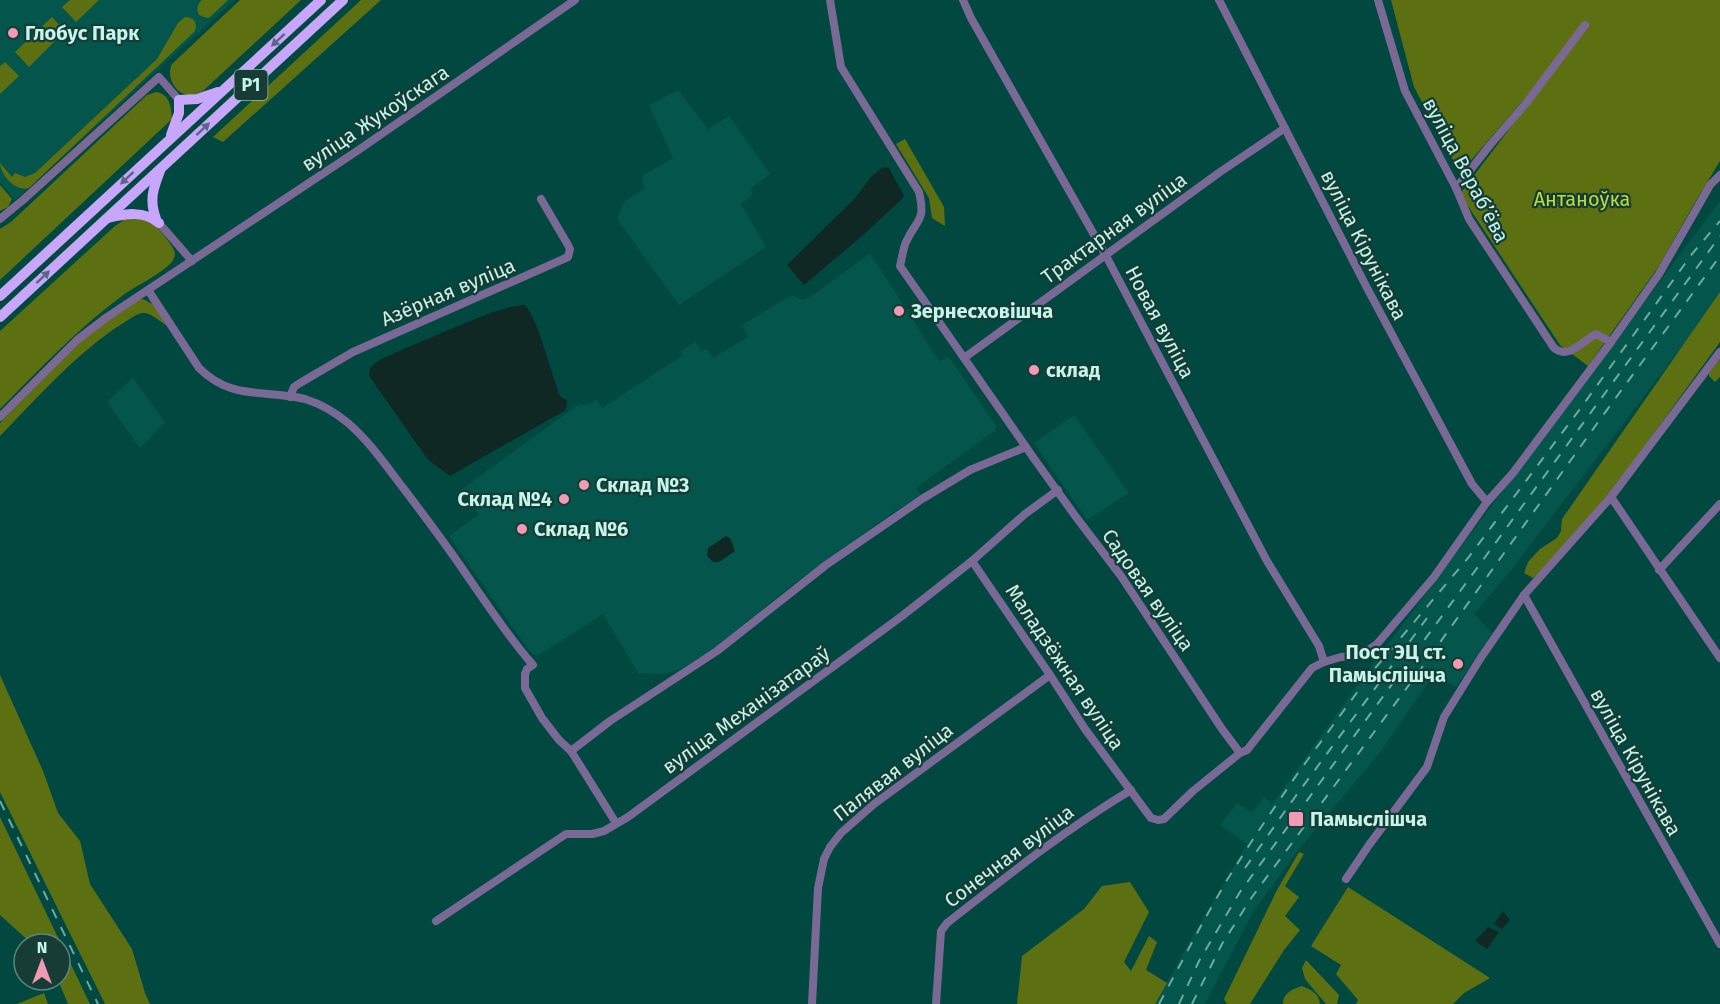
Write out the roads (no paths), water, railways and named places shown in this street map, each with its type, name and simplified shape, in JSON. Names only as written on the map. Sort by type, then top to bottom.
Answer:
[{"type":"highway","name":"Р1","points":[[0,296],[321,0]]},
{"type":"highway","name":"Р1","points":[[0,317],[343,0]]},
{"type":"highway","points":[[170,139],[179,113],[179,100],[197,99],[222,92]]},
{"type":"highway","points":[[157,221],[151,204],[160,169]]},
{"type":"highway","points":[[105,219],[141,214],[157,221]]},
{"type":"street","name":"вуліца Жукоўскага","points":[[0,417],[77,340],[576,0]]},
{"type":"street","name":"Садовая вуліца","points":[[830,0],[841,67],[919,192],[922,207],[920,220],[905,244],[900,266],[1026,447],[1121,576],[1240,753]]},
{"type":"street","name":"Новая вуліца","points":[[963,0],[971,18],[1106,254],[1267,561],[1319,646],[1324,662]]},
{"type":"street","name":"вуліца Кірунікава","points":[[1219,0],[1366,286],[1464,468],[1477,491],[1487,502]]},
{"type":"street","name":"вуліца Верабʼёва","points":[[1378,0],[1405,91],[1456,188],[1462,205],[1475,229],[1554,348],[1568,353],[1596,334],[1611,342]]},
{"type":"street","points":[[1456,188],[1527,102],[1585,25]]},
{"type":"street","points":[[0,219],[159,77],[179,100]]},
{"type":"street","name":"Трактарная вуліца","points":[[964,358],[1220,172],[1285,128]]},
{"type":"street","points":[[1240,753],[1247,750],[1255,741],[1312,668],[1341,657],[1360,655],[1377,644],[1434,577],[1487,502],[1513,473],[1611,342],[1659,274],[1710,185],[1720,175]]},
{"type":"street","name":"Азёрная вуліца","points":[[290,396],[294,387],[353,352],[568,257],[570,249],[541,199]]},
{"type":"street","points":[[157,221],[192,261]]},
{"type":"street","points":[[148,290],[199,368],[209,379],[221,386],[238,390],[290,396],[319,404],[335,413],[364,439],[438,534],[514,644],[533,665],[527,669],[525,674],[525,688],[542,717],[559,740],[571,751],[616,823]]},
{"type":"street","points":[[1346,879],[1427,767],[1444,717],[1524,595],[1611,497],[1720,352]]},
{"type":"street","points":[[571,751],[610,721],[717,651],[826,565],[922,499],[970,470],[1026,447]]},
{"type":"street","name":"вуліца Механізатараў","points":[[436,921],[566,834],[592,834],[604,831],[628,817],[902,616],[972,561],[1025,514],[1058,490]]},
{"type":"street","points":[[1611,497],[1720,658]]},
{"type":"street","points":[[1659,570],[1720,504]]},
{"type":"street","name":"Маладзёжная вуліца","points":[[972,561],[1085,729],[1151,818],[1164,819],[1193,791],[1240,753]]},
{"type":"street","name":"вуліца Кірунікава","points":[[1524,595],[1719,941]]},
{"type":"street","name":"Палявая вуліца","points":[[812,1004],[818,888],[824,859],[830,847],[841,833],[874,804],[1050,675]]},
{"type":"street","name":"Сонечная вуліца","points":[[936,1004],[941,931],[947,923],[1030,858],[1091,814],[1131,790]]},
{"type":"water","points":[[883,167],[889,168],[903,198],[804,285],[787,265]]},
{"type":"water","points":[[525,305],[539,333],[559,394],[567,400],[566,410],[450,476],[426,457],[369,376],[370,368],[379,360],[463,324],[499,310]]},
{"type":"water","points":[[726,536],[730,538],[735,551],[719,562],[713,562],[707,556],[708,548]]},
{"type":"water","points":[[1503,911],[1510,920],[1502,929],[1494,924]]},
{"type":"water","points":[[1488,927],[1499,932],[1487,949],[1475,941]]},
{"type":"railway","points":[[1159,1004],[1227,880],[1298,773],[1372,672],[1468,558],[1692,254],[1720,221]]},
{"type":"railway","points":[[1179,1004],[1199,961],[1240,892],[1720,236]]},
{"type":"railway","points":[[1192,1004],[1222,944],[1252,897],[1423,666],[1720,256]]},
{"type":"railway","points":[[1245,868],[1427,618]]},
{"type":"railway","points":[[0,801],[98,1004]]},
{"type":"place","name":"Глобус Парк","points":[[13,33]]},
{"type":"place","name":"Зернесховішча","points":[[899,311]]},
{"type":"place","name":"склад","points":[[1034,370]]},
{"type":"place","name":"Склад №3","points":[[584,485]]},
{"type":"place","name":"Склад №4","points":[[564,499]]},
{"type":"place","name":"Склад №6","points":[[522,529]]},
{"type":"place","name":"Пост ЭЦ ст. Памыслішча","points":[[1458,664]]},
{"type":"place","name":"Памыслішча","points":[[1296,819]]},
{"type":"park label","name":"Антаноўка","points":[[1582,199]]}]
